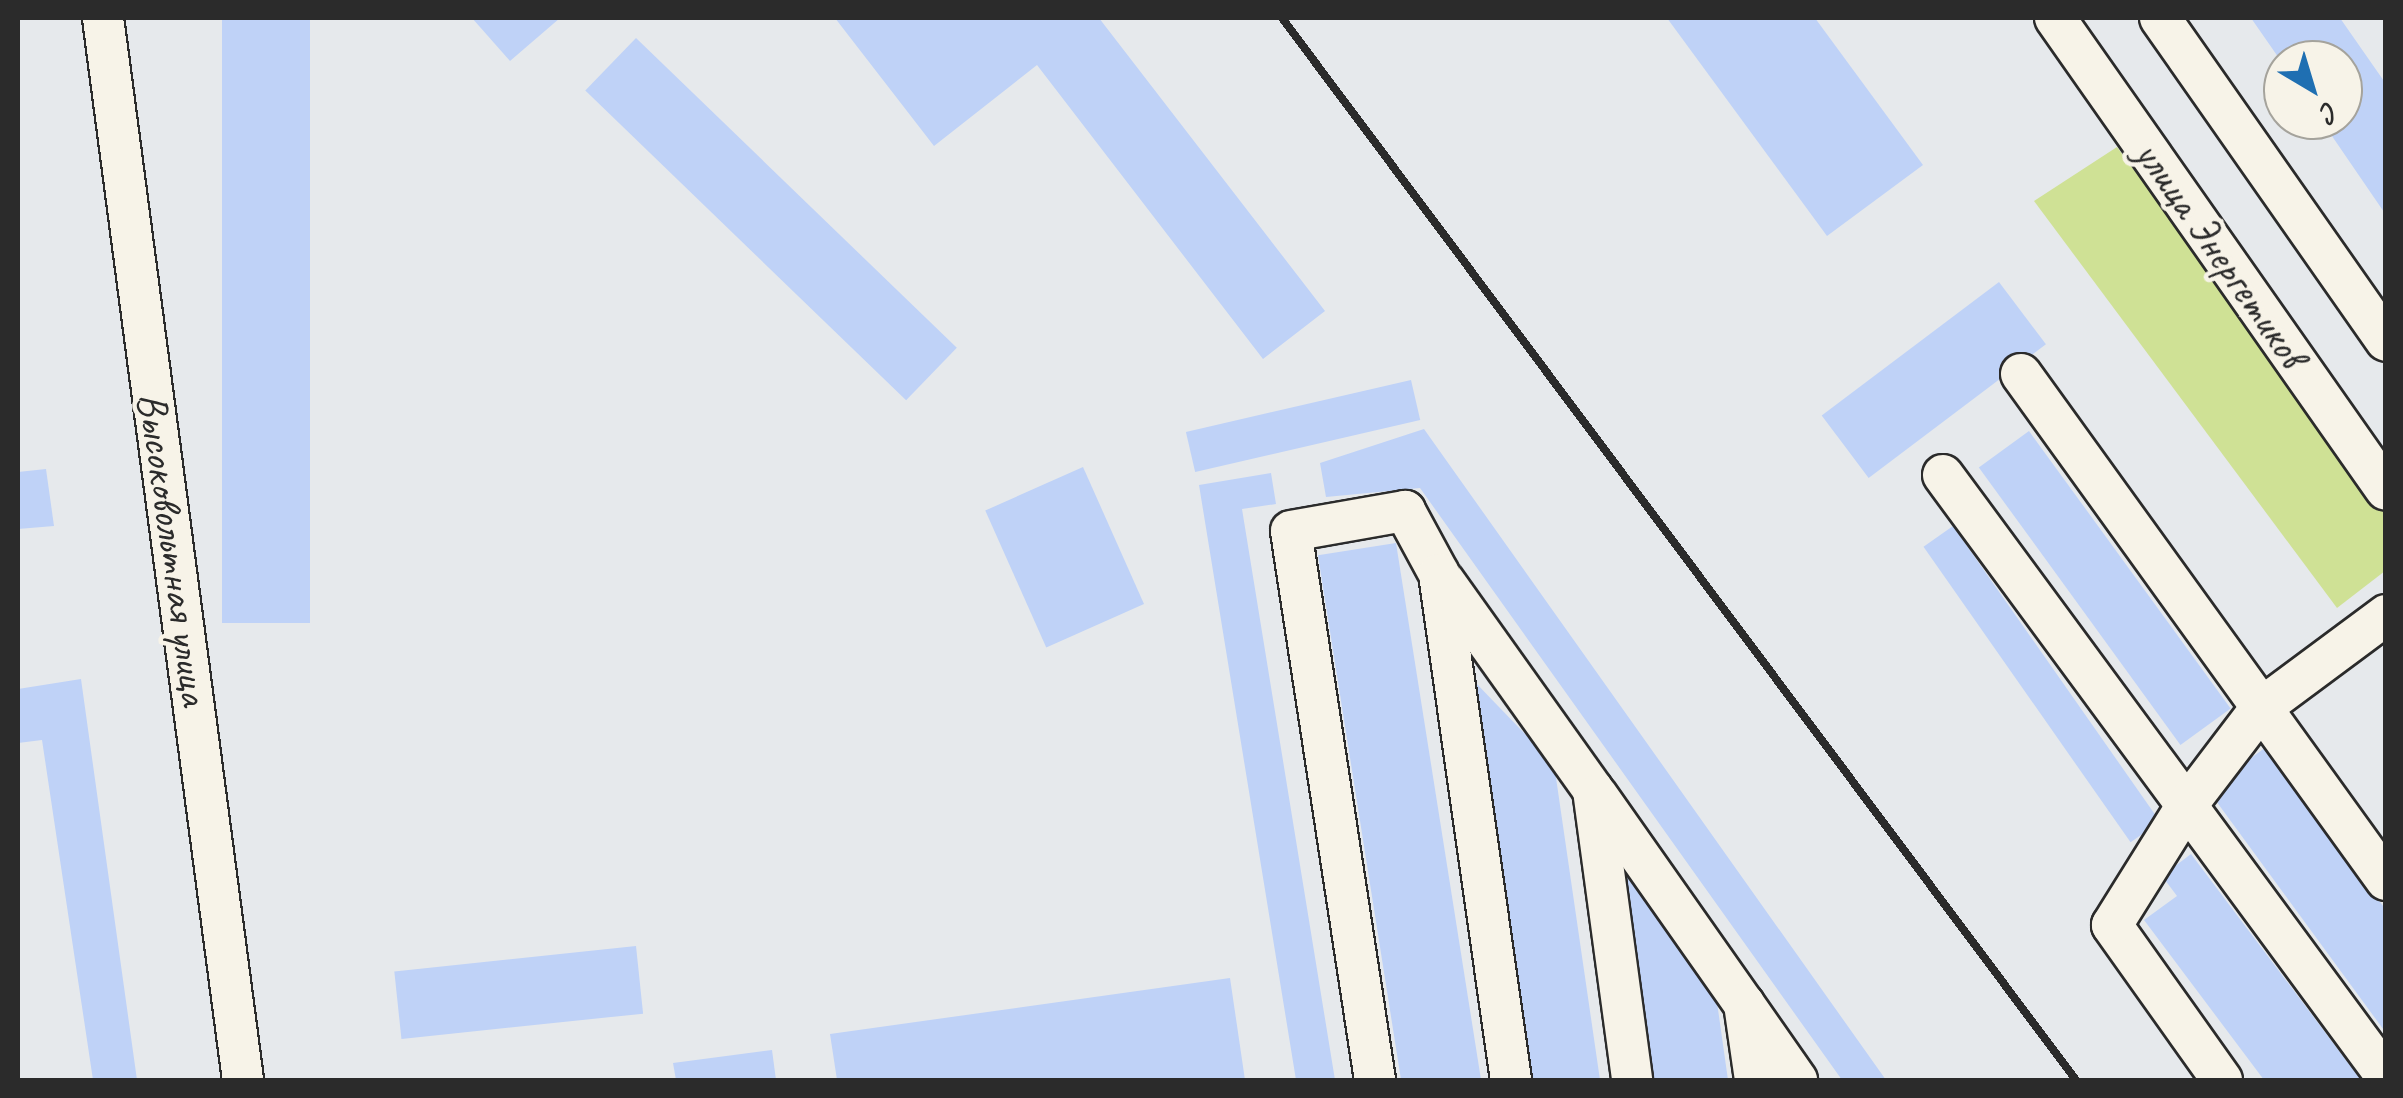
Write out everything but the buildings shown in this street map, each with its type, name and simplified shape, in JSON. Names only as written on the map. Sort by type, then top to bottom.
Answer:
[{"type":"street","name":"Высоковольтная улица","points":[[103,18],[243,1080]]},
{"type":"street","name":"улица Энергетиков","points":[[2055,18],[2386,490]]},
{"type":"street","points":[[2160,18],[2386,341]]},
{"type":"street","points":[[2020,374],[2386,880]]},
{"type":"street","points":[[1943,475],[2386,1076]]},
{"type":"street","points":[[1375,1080],[1291,532],[1405,511],[1439,574],[1797,1080]]},
{"type":"street","points":[[1439,574],[1511,1080]]},
{"type":"street","points":[[2222,1080],[2112,925],[2187,805],[2261,708],[2386,615]]},
{"type":"street","points":[[1594,790],[1632,1080]]},
{"type":"street","points":[[1744,1004],[1754,1080]]},
{"type":"green space","points":[[2117,147],[2385,507],[2385,571],[2337,608],[2034,201]]},
{"type":"railway","points":[[1282,18],[2076,1080]]}]
